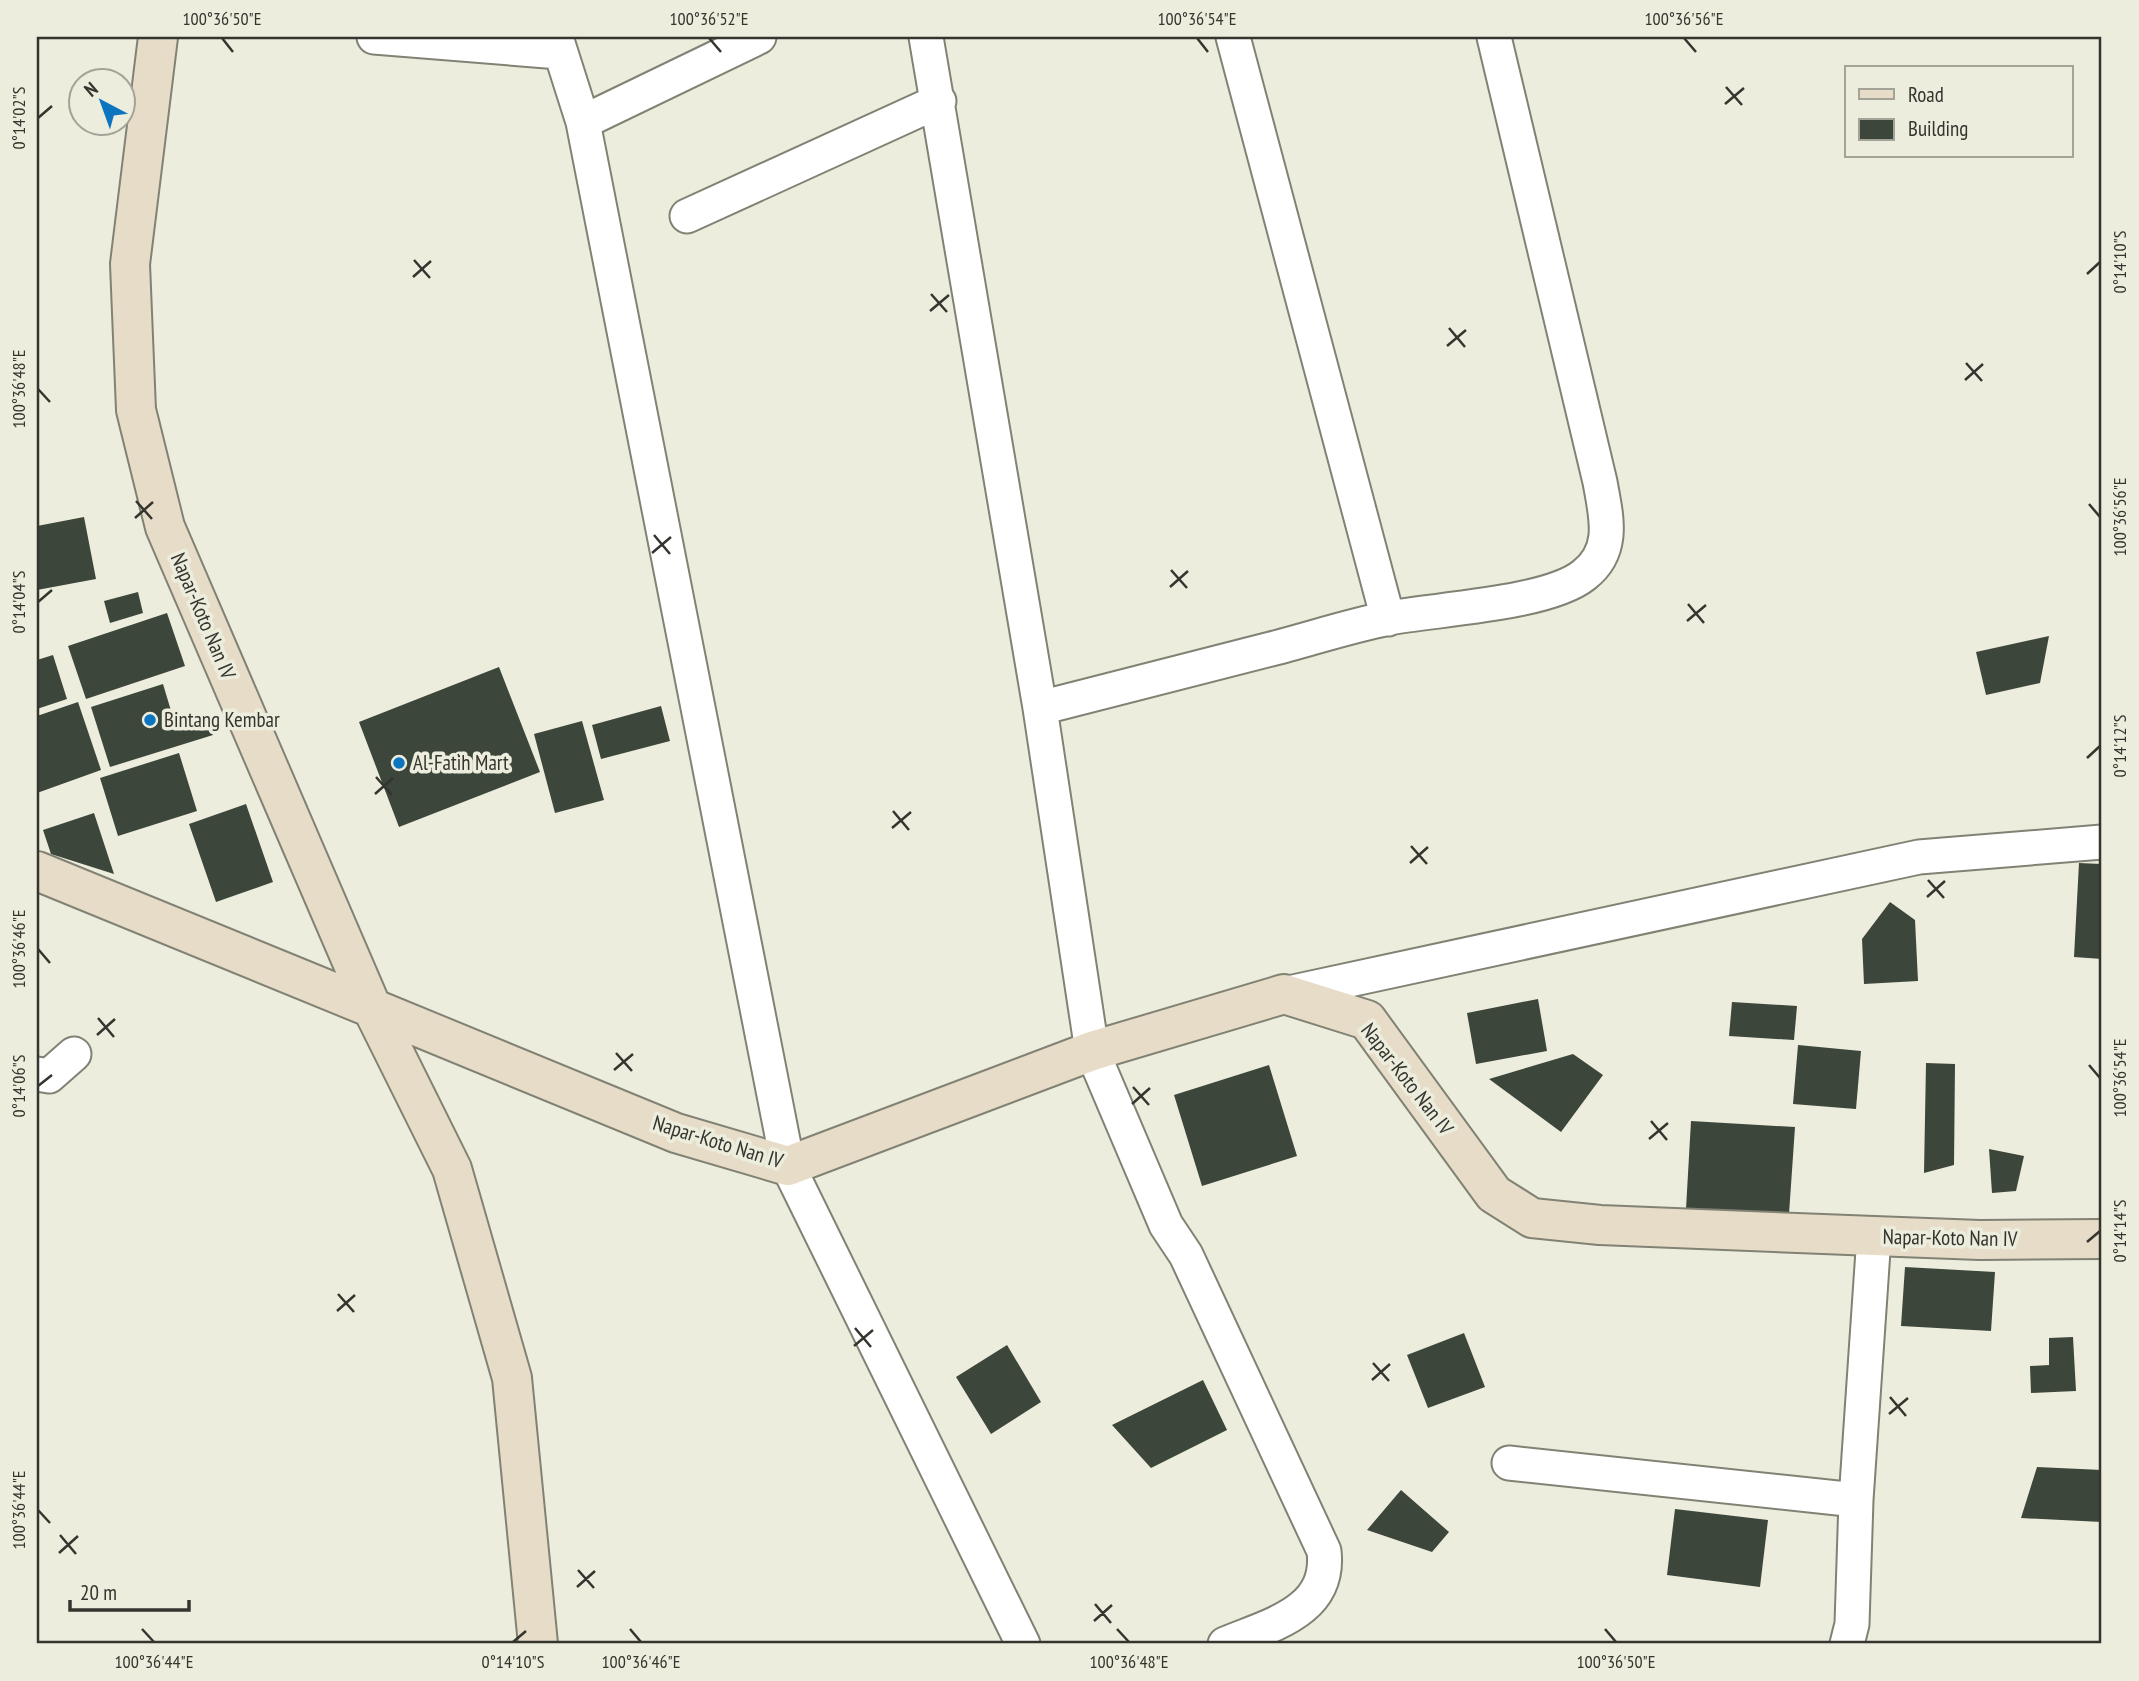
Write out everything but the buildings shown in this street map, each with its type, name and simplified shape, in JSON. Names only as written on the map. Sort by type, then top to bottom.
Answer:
[{"type":"street","name":"Napar-Koto Nan IV","points":[[158,37],[130,264],[136,410],[164,527],[372,1008],[676,1133],[788,1166],[1091,1051],[1284,994],[1367,1020],[1494,1194],[1511,1207],[1532,1217],[1600,1225],[1874,1236],[1980,1240],[2102,1239]]},
{"type":"street","points":[[374,37],[558,44],[583,122],[788,1166],[1023,1644]]},
{"type":"street","points":[[583,122],[759,37]]},
{"type":"street","points":[[926,37],[1040,708],[1091,1051],[1166,1225],[1186,1255],[1324,1551],[1323,1579],[1314,1598],[1292,1615],[1225,1644]]},
{"type":"street","points":[[1233,37],[1388,619]]},
{"type":"street","points":[[1040,708],[1388,619],[1513,600],[1566,585],[1584,575],[1605,546],[1608,531],[1600,482],[1494,37]]},
{"type":"street","points":[[687,216],[939,101]]},
{"type":"street","points":[[1284,994],[1919,857],[2102,842]]},
{"type":"street","points":[[37,872],[372,1008],[452,1169],[512,1378],[538,1644]]},
{"type":"street","points":[[37,1074],[49,1076],[74,1054]]},
{"type":"street","points":[[1847,1644],[1852,1624],[1856,1500],[1874,1236]]},
{"type":"street","points":[[1509,1463],[1856,1500]]},
{"type":"place","name":"Bintang Kembar","points":[[150,720]]},
{"type":"place","name":"Al-Fatih Mart","points":[[399,763]]}]
